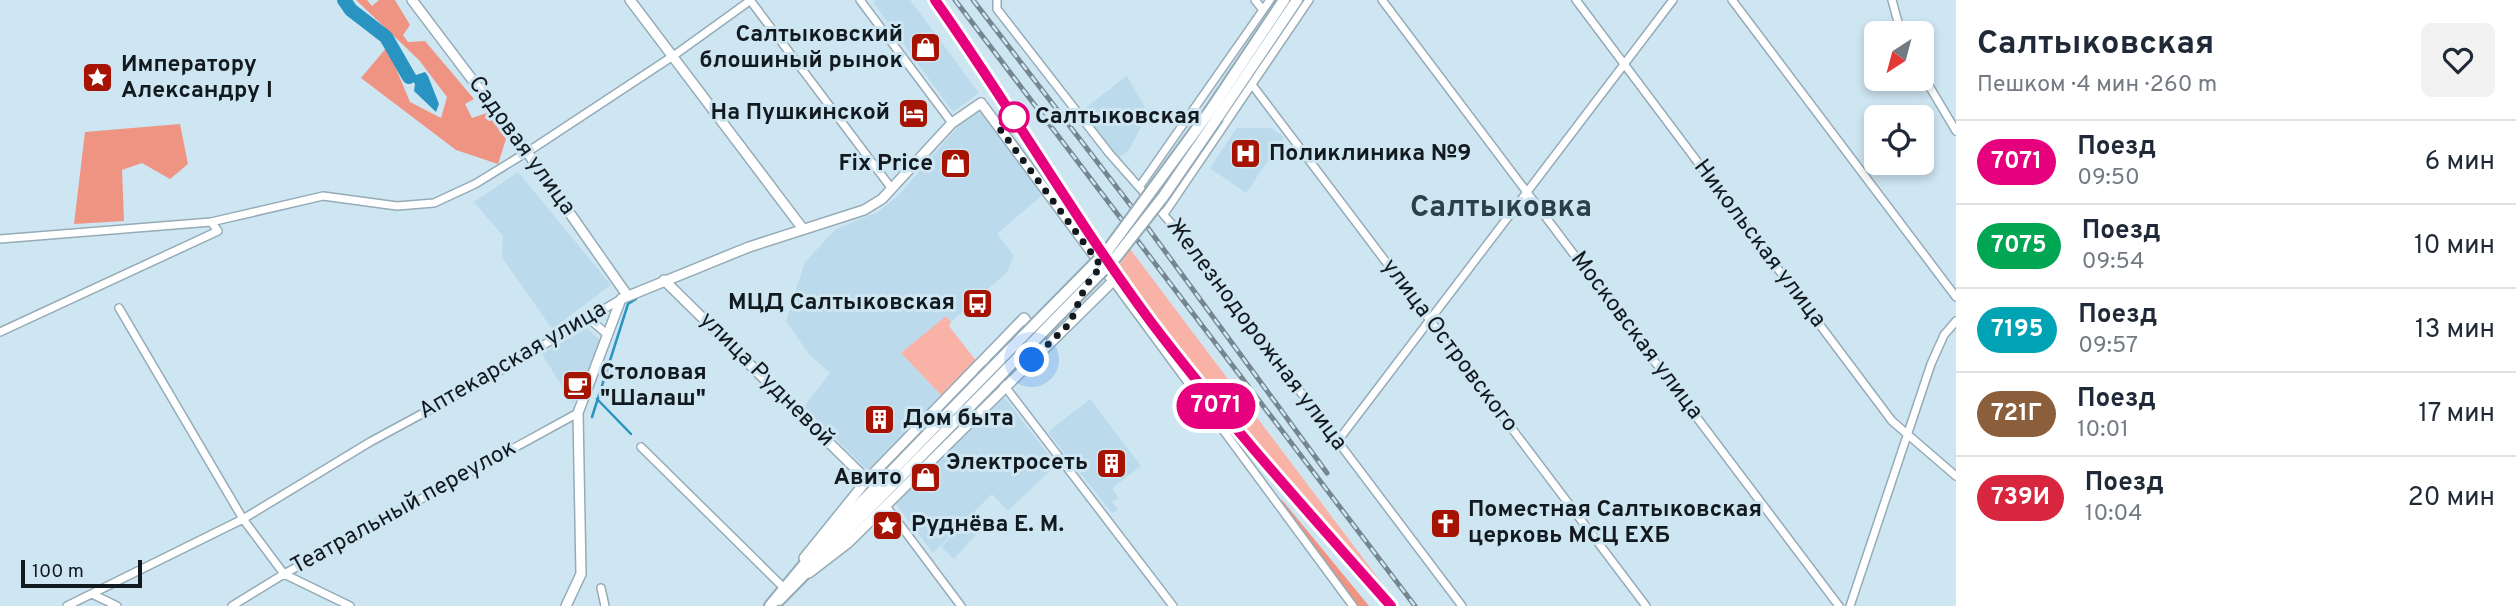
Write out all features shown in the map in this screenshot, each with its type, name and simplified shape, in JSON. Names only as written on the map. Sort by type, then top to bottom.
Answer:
[{"type":"main road","points":[[1214,114],[1284,0]]},
{"type":"main road","points":[[771,606],[986,382],[1108,250],[1214,114],[1297,0]]},
{"type":"main road","points":[[771,606],[783,587],[797,577]]},
{"type":"street","name":"Садовая улица","points":[[412,0],[527,152],[624,297]]},
{"type":"street","points":[[631,0],[803,229]]},
{"type":"street","points":[[0,239],[211,222],[323,196],[397,206],[434,203],[475,184],[527,152],[673,56],[751,0],[892,189]]},
{"type":"street","points":[[860,0],[952,123]]},
{"type":"street","name":"Железнодорожная улица","points":[[997,0],[997,9],[1109,153],[1164,214],[1462,606]]},
{"type":"street","points":[[1255,0],[1263,10]]},
{"type":"street","points":[[1140,186],[1270,0]]},
{"type":"street","points":[[1164,214],[1310,0]]},
{"type":"street","name":"Московская улица","points":[[1382,0],[1839,606]]},
{"type":"street","name":"Никольская улица","points":[[1576,0],[1892,421],[1956,476]]},
{"type":"street","points":[[1337,442],[1673,0]]},
{"type":"street","points":[[1732,0],[1956,297]]},
{"type":"street","points":[[1892,0],[1898,21]]},
{"type":"street","name":"улица Островского","points":[[1253,86],[1646,606]]},
{"type":"street","points":[[1932,91],[1956,131]]},
{"type":"street","name":"Аптекарская улица","points":[[67,606],[243,519],[624,297],[803,229],[864,210],[892,189],[952,123],[981,103],[1101,266]]},
{"type":"street","points":[[1160,157],[1159,169],[1167,181],[1177,184],[1190,178]]},
{"type":"street","points":[[2,329],[218,231],[211,222]]},
{"type":"street","points":[[1070,323],[1085,287],[1101,266],[1353,606]]},
{"type":"street","name":"улица Рудневой","points":[[664,280],[867,480]]},
{"type":"street","points":[[797,577],[848,543],[1112,281]]},
{"type":"street","points":[[566,606],[581,574],[578,413],[624,297]]},
{"type":"street","points":[[119,308],[243,519],[284,574],[351,606]]},
{"type":"street","points":[[587,317],[608,335]]},
{"type":"street","points":[[797,577],[811,547],[867,480],[1024,318],[1045,347]]},
{"type":"street","points":[[1850,606],[1940,342],[1956,321]]},
{"type":"street","points":[[984,359],[1173,606]]},
{"type":"street","name":"Театральный переулок","points":[[232,606],[284,574],[578,413]]},
{"type":"street","points":[[641,447],[783,587]]},
{"type":"street","points":[[886,506],[961,606]]},
{"type":"street","points":[[601,588],[605,606]]},
{"type":"street","points":[[92,594],[117,606]]},
{"type":"shaded area","points":[[356,0],[367,0],[372,6],[379,0],[395,0],[410,25],[403,35],[408,42],[425,41],[474,99],[465,104],[472,118],[487,113],[506,139],[498,164],[456,150],[361,78],[387,47],[410,102],[441,118],[447,97],[419,60]]},
{"type":"shaded area","name":"Салтыковский блошиный рынок","points":[[910,0],[979,93],[953,112],[873,2]]},
{"type":"shaded area","points":[[1127,76],[1148,113],[1129,150],[1118,158],[1080,112]]},
{"type":"shaded area","points":[[982,109],[1042,195],[997,234],[1014,256],[1007,272],[951,322],[946,316],[901,353],[943,397],[870,473],[804,407],[830,373],[808,353],[786,321],[805,262],[836,229],[878,212],[899,195],[959,125]]},
{"type":"shaded area","points":[[180,124],[188,164],[170,179],[142,163],[122,170],[124,221],[74,224],[85,132]]},
{"type":"shaded area","name":"Поликлиника №9","points":[[1237,128],[1271,128],[1284,137],[1246,193],[1210,168]]},
{"type":"shaded area","points":[[518,172],[611,285],[552,329],[502,257],[503,236],[474,202]]},
{"type":"shaded area","points":[[1130,249],[1384,586],[1213,395],[1118,267]]},
{"type":"shaded area","points":[[946,316],[951,322],[949,326],[977,362],[943,397],[901,353]]},
{"type":"shaded area","points":[[587,328],[602,342],[573,404],[542,354]]},
{"type":"shaded area","points":[[1002,394],[1056,465],[1008,511],[992,494],[933,553],[895,503]]},
{"type":"shaded area","points":[[1090,399],[1141,466],[1112,488],[1118,498],[1112,502],[1118,510],[1112,513],[1048,432]]},
{"type":"shaded area","points":[[1282,500],[1369,606],[1358,606],[1279,502]]},
{"type":"shaded area","points":[[964,523],[976,535],[954,559],[941,547]]},
{"type":"water","points":[[411,71],[416,75],[425,72],[428,76],[439,104],[436,112],[414,91],[415,84],[409,77]]},
{"type":"waterway","points":[[344,0],[351,10],[386,37],[409,77]]},
{"type":"waterway","points":[[592,417],[628,304],[636,299]]},
{"type":"waterway","points":[[597,399],[631,434]]},
{"type":"railway","points":[[935,0],[1095,243],[1151,322],[1238,431],[1391,606]]},
{"type":"railway","points":[[955,0],[1415,606]]},
{"type":"railway","points":[[973,0],[1148,228],[1327,473]]},
{"type":"train","name":"7071","points":[[935,0],[985,72],[1087,231],[1151,321],[1246,442],[1391,606]]},
{"type":"place","name":"Салтыковский блошиный рынок","points":[[926,48]]},
{"type":"place","name":"Императору Александру I","points":[[98,78]]},
{"type":"place","name":"На Пушкинской","points":[[913,113]]},
{"type":"place","name":"Салтыковская","points":[[1014,117]]},
{"type":"place","name":"Поликлиника №9","points":[[1246,154]]},
{"type":"place","name":"Fix Price","points":[[956,164]]},
{"type":"place","name":"МЦД Салтыковская","points":[[978,303]]},
{"type":"place","name":"Столовая \"Шалаш\"","points":[[577,386]]},
{"type":"place","name":"Дом быта","points":[[880,419]]},
{"type":"place","name":"Электросеть","points":[[1111,463]]},
{"type":"place","name":"Авито","points":[[925,478]]},
{"type":"place","name":"Поместная Салтыковская церковь МСЦ ЕХБ","points":[[1445,523]]},
{"type":"place","name":"Руднёва Е. М.","points":[[888,525]]},
{"type":"district","name":"Салтыковка","points":[[1501,208]]},
{"type":"route","points":[[1014,117],[997,125],[1101,266],[1093,273],[1085,287],[1070,323],[1032,360]]}]
